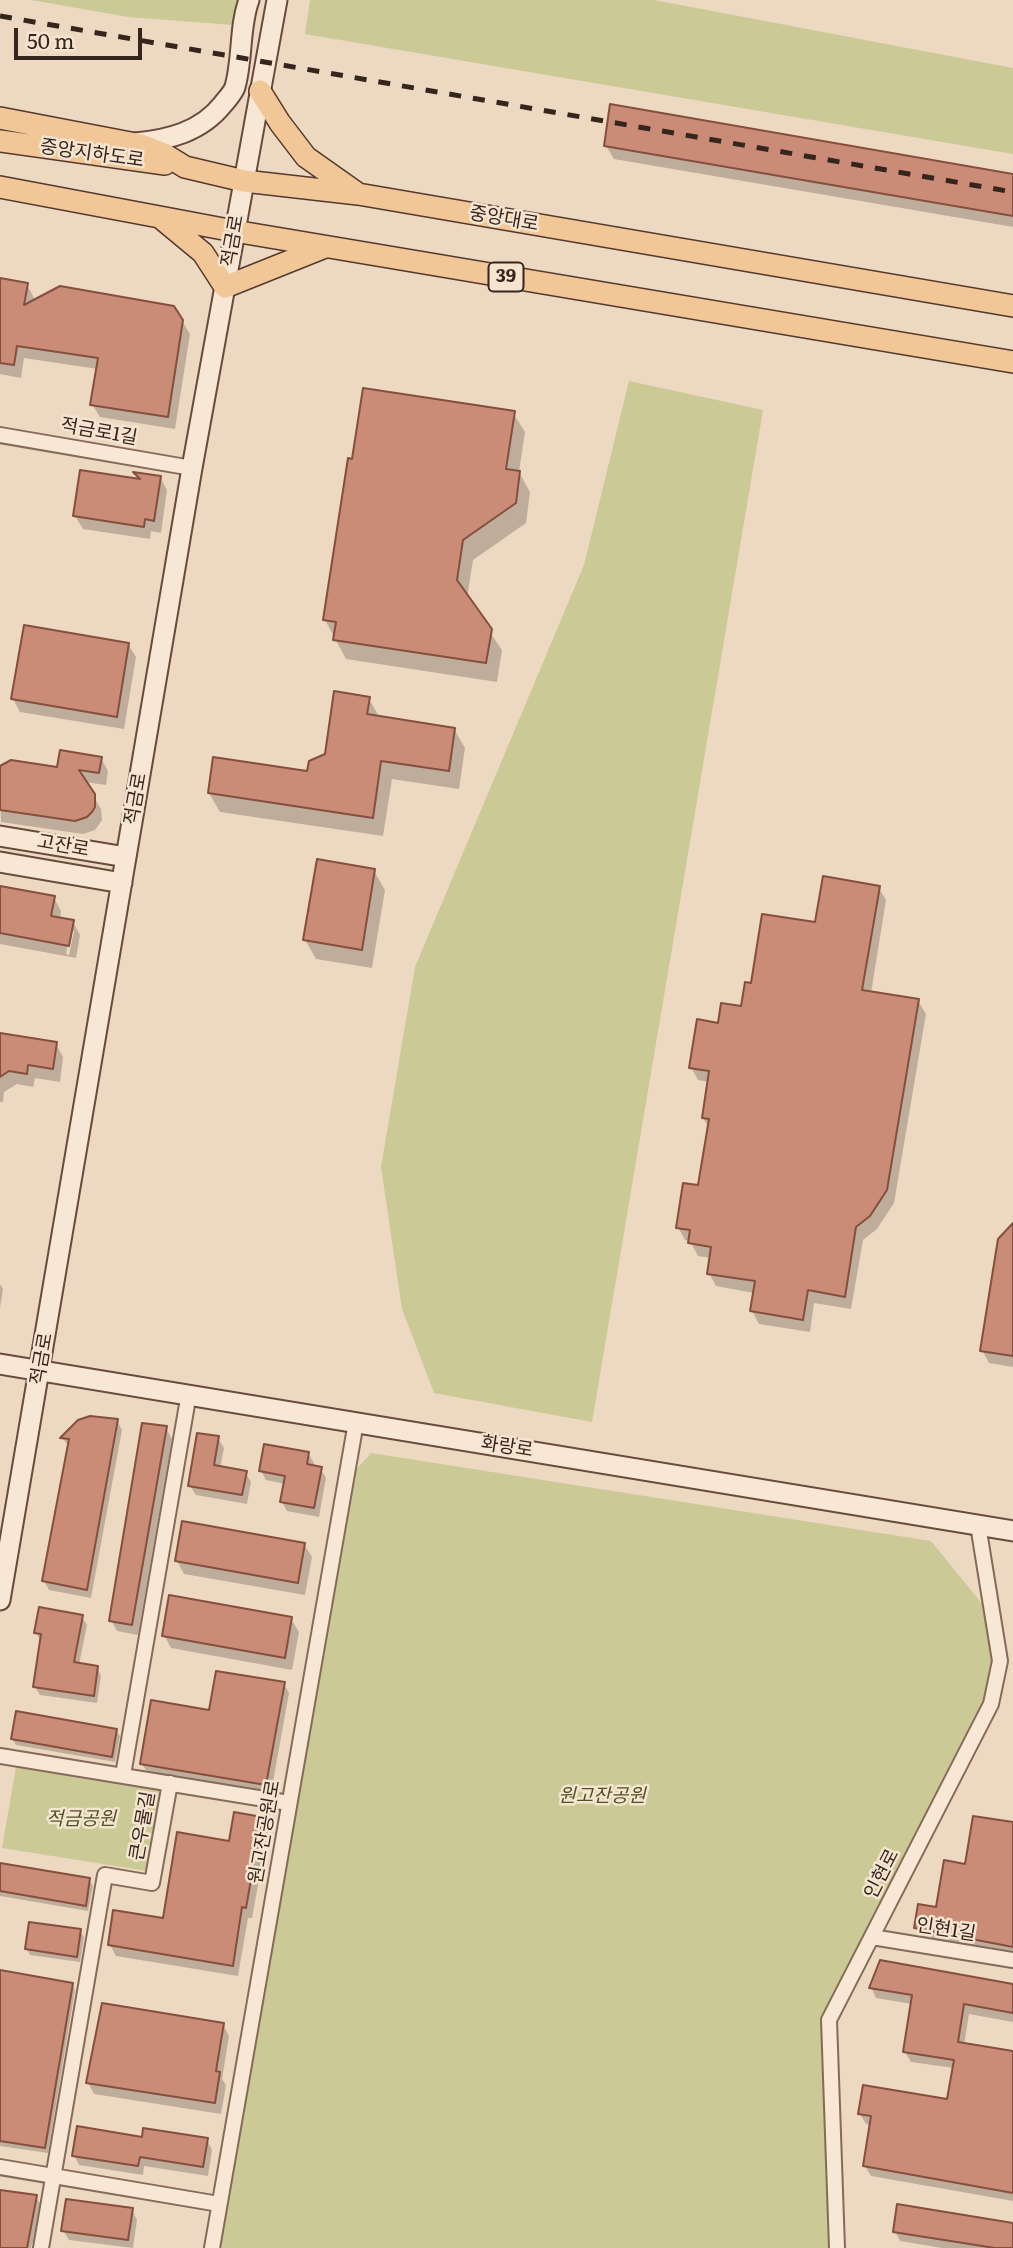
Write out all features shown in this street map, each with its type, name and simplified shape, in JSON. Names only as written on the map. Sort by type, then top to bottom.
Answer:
[{"type":"main road","points":[[260,91],[288,136],[306,157],[358,194]]},
{"type":"main road","name":"중앙대로","points":[[0,118],[128,143],[164,154],[185,167],[244,181],[358,194],[1013,306]]},
{"type":"main road","name":"중앙지하도로","points":[[0,141],[185,167]]},
{"type":"main road","name":"39","points":[[0,187],[234,231],[1013,362]]},
{"type":"main road","points":[[161,217],[203,253],[225,288],[326,246]]},
{"type":"street","points":[[128,143],[175,137],[194,128],[217,111],[234,89],[249,0]]},
{"type":"street","name":"적금로","points":[[0,1600],[192,468],[277,0]]},
{"type":"street","name":"적금로1길","points":[[0,435],[192,468]]},
{"type":"street","name":"고잔로","points":[[0,836],[126,857]]},
{"type":"street","name":"고잔로","points":[[0,862],[122,883]]},
{"type":"street","name":"화랑로","points":[[0,1364],[1013,1531]]},
{"type":"street","name":"큰우물길","points":[[41,2248],[105,1875],[152,1883],[170,1783],[123,1776],[189,1394]]},
{"type":"street","name":"원고잔공원로","points":[[212,2248],[356,1422]]},
{"type":"street","name":"인현로","points":[[837,2248],[829,2020],[991,1704],[1000,1661],[978,1525]]},
{"type":"street","points":[[0,1756],[123,1776]]},
{"type":"street","points":[[170,1783],[289,1803]]},
{"type":"street","name":"인현1길","points":[[872,1937],[1013,1960]]},
{"type":"street","points":[[0,2167],[219,2204]]},
{"type":"green space","points":[[31,0],[237,0],[233,25],[128,17]]},
{"type":"green space","points":[[310,0],[654,0],[1013,68],[1013,154],[305,34]]},
{"type":"green space","points":[[629,381],[763,410],[592,1422],[434,1393],[402,1309],[381,1167],[415,967],[584,565]]},
{"type":"green space","name":"원고잔공원","points":[[371,1453],[931,1541],[988,1611],[1003,1693],[981,1729],[837,2018],[843,2248],[217,2248],[354,1472]]},
{"type":"green space","name":"적금공원","points":[[16,1767],[160,1790],[147,1871],[2,1848]]},
{"type":"building","points":[[610,104],[1013,174],[1013,216],[604,146]]},
{"type":"building","points":[[0,278],[28,283],[24,305],[60,286],[174,306],[183,320],[168,417],[90,405],[98,358],[17,346],[14,365],[0,363]]},
{"type":"building","points":[[363,388],[515,411],[506,469],[520,471],[516,503],[463,540],[457,580],[492,629],[486,663],[333,640],[336,622],[323,620],[348,458],[352,459]]},
{"type":"building","points":[[80,470],[140,479],[133,472],[161,476],[154,521],[145,519],[144,527],[73,516]]},
{"type":"building","points":[[24,625],[129,643],[117,717],[11,699]]},
{"type":"building","points":[[334,691],[370,697],[367,714],[455,728],[449,771],[381,761],[373,818],[208,793],[213,757],[307,771],[309,761],[325,754]]},
{"type":"building","points":[[60,750],[102,757],[99,773],[79,770],[95,794],[95,807],[87,817],[75,821],[0,810],[0,766],[11,760],[57,767]]},
{"type":"building","points":[[317,859],[375,869],[362,950],[303,940]]},
{"type":"building","points":[[823,876],[880,886],[862,990],[919,999],[887,1190],[870,1216],[856,1227],[845,1297],[808,1290],[803,1320],[750,1311],[755,1281],[707,1274],[711,1247],[688,1243],[690,1230],[676,1228],[683,1183],[698,1185],[709,1119],[702,1118],[709,1071],[689,1068],[697,1019],[718,1023],[721,1003],[741,1006],[745,982],[751,983],[762,914],[815,922]]},
{"type":"building","points":[[0,886],[55,896],[51,916],[74,920],[69,946],[0,933]]},
{"type":"building","points":[[0,1033],[57,1042],[53,1069],[28,1065],[27,1074],[9,1071],[0,1077]]},
{"type":"building","points":[[1013,1223],[1013,1356],[980,1351],[998,1239]]},
{"type":"building","points":[[90,1416],[118,1419],[87,1590],[42,1581],[69,1439],[60,1438],[78,1420]]},
{"type":"building","points":[[142,1423],[167,1426],[132,1625],[109,1621]]},
{"type":"building","points":[[197,1433],[219,1436],[214,1465],[247,1471],[242,1495],[188,1486]]},
{"type":"building","points":[[264,1444],[309,1452],[307,1464],[322,1467],[314,1508],[280,1502],[285,1476],[259,1471]]},
{"type":"building","points":[[182,1521],[305,1543],[298,1583],[175,1561]]},
{"type":"building","points":[[169,1595],[292,1617],[285,1658],[162,1636]]},
{"type":"building","points":[[39,1607],[83,1615],[74,1662],[98,1666],[94,1696],[33,1687],[41,1634],[34,1633]]},
{"type":"building","points":[[216,1671],[285,1682],[266,1785],[140,1764],[151,1700],[209,1710]]},
{"type":"building","points":[[16,1711],[117,1729],[112,1757],[11,1739]]},
{"type":"building","points":[[234,1812],[262,1817],[246,1908],[242,1907],[233,1966],[108,1945],[113,1910],[163,1918],[177,1832],[229,1841]]},
{"type":"building","points":[[973,1816],[1013,1822],[1013,1947],[914,1928],[918,1904],[936,1907],[944,1860],[965,1864]]},
{"type":"building","points":[[0,1863],[90,1878],[86,1906],[0,1891]]},
{"type":"building","points":[[29,1922],[81,1929],[77,1957],[25,1949]]},
{"type":"building","points":[[880,1960],[1013,1984],[1013,2013],[964,2004],[958,2042],[1013,2051],[1013,2193],[863,2166],[871,2116],[858,2114],[863,2085],[947,2099],[954,2060],[903,2052],[912,1995],[869,1988]]},
{"type":"building","points":[[0,1970],[73,1983],[45,2148],[0,2141]]},
{"type":"building","points":[[102,2003],[224,2023],[216,2071],[220,2072],[215,2103],[86,2083]]},
{"type":"building","points":[[77,2126],[142,2137],[143,2128],[208,2138],[203,2167],[140,2157],[138,2166],[72,2156]]},
{"type":"building","points":[[0,2190],[37,2195],[27,2248],[0,2248]]},
{"type":"building","points":[[66,2199],[133,2208],[128,2240],[61,2231]]},
{"type":"building","points":[[897,2204],[1013,2223],[1013,2248],[995,2248],[893,2232]]},
{"type":"railway","points":[[0,16],[1013,192]]}]
